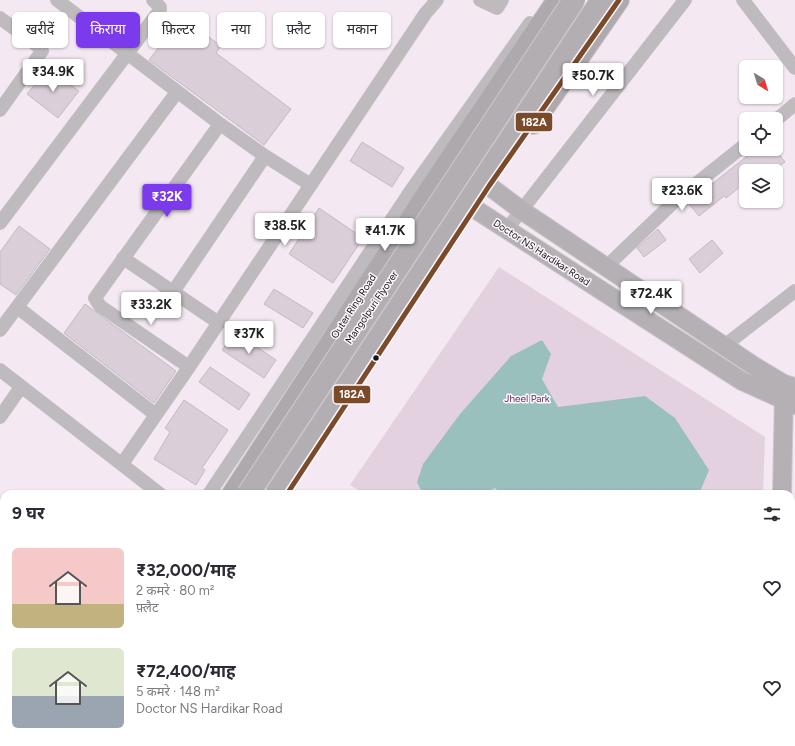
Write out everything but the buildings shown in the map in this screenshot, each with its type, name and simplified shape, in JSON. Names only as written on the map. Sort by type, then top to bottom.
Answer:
[{"type":"highway","name":"Mangolpuri Flyover","points":[[251,490],[574,0]]},
{"type":"highway","points":[[279,490],[602,0]]},
{"type":"main road","name":"Outer Ring Road","points":[[235,490],[364,290],[557,0]]},
{"type":"main road","points":[[290,490],[489,186],[619,0]]},
{"type":"main road","points":[[525,48],[565,77]]},
{"type":"main road","points":[[364,290],[408,311]]},
{"type":"street","points":[[57,0],[220,124],[265,156],[311,185]]},
{"type":"street","points":[[0,223],[128,55],[160,10],[160,6],[152,0]]},
{"type":"street","points":[[122,464],[219,323],[425,14],[437,0]]},
{"type":"street","points":[[480,0],[497,8],[502,0]]},
{"type":"street","points":[[213,490],[412,189],[546,0]]},
{"type":"street","points":[[507,229],[685,0]]},
{"type":"street","points":[[742,0],[795,68]]},
{"type":"street","points":[[0,110],[42,51],[39,47],[1,22]]},
{"type":"street","points":[[0,330],[177,92]]},
{"type":"street","points":[[783,114],[795,104]]},
{"type":"street","points":[[189,367],[100,306],[96,302],[95,298],[220,124]]},
{"type":"street","points":[[606,267],[677,199],[739,150]]},
{"type":"street","points":[[173,292],[265,156]]},
{"type":"street","points":[[489,186],[521,210],[724,346],[790,394],[782,490]]},
{"type":"street","name":"Doctor NS Hardikar Road","points":[[475,209],[742,381],[790,394]]},
{"type":"street","points":[[124,258],[219,323]]},
{"type":"street","points":[[724,346],[795,291]]},
{"type":"street","points":[[17,307],[156,415]]},
{"type":"street","points":[[0,370],[155,490]]},
{"type":"street","points":[[0,417],[21,386]]},
{"type":"green space","name":"Jheel Park","points":[[499,267],[765,437],[763,490],[358,490],[350,485]]},
{"type":"shaded area","points":[[542,340],[551,354],[542,379],[558,407],[645,396],[675,418],[709,470],[701,490],[497,490],[495,488],[491,490],[421,490],[417,482],[423,464],[460,414],[511,356]]},
{"type":"transit line","name":"182A","points":[[290,490],[489,186],[619,0]]}]
